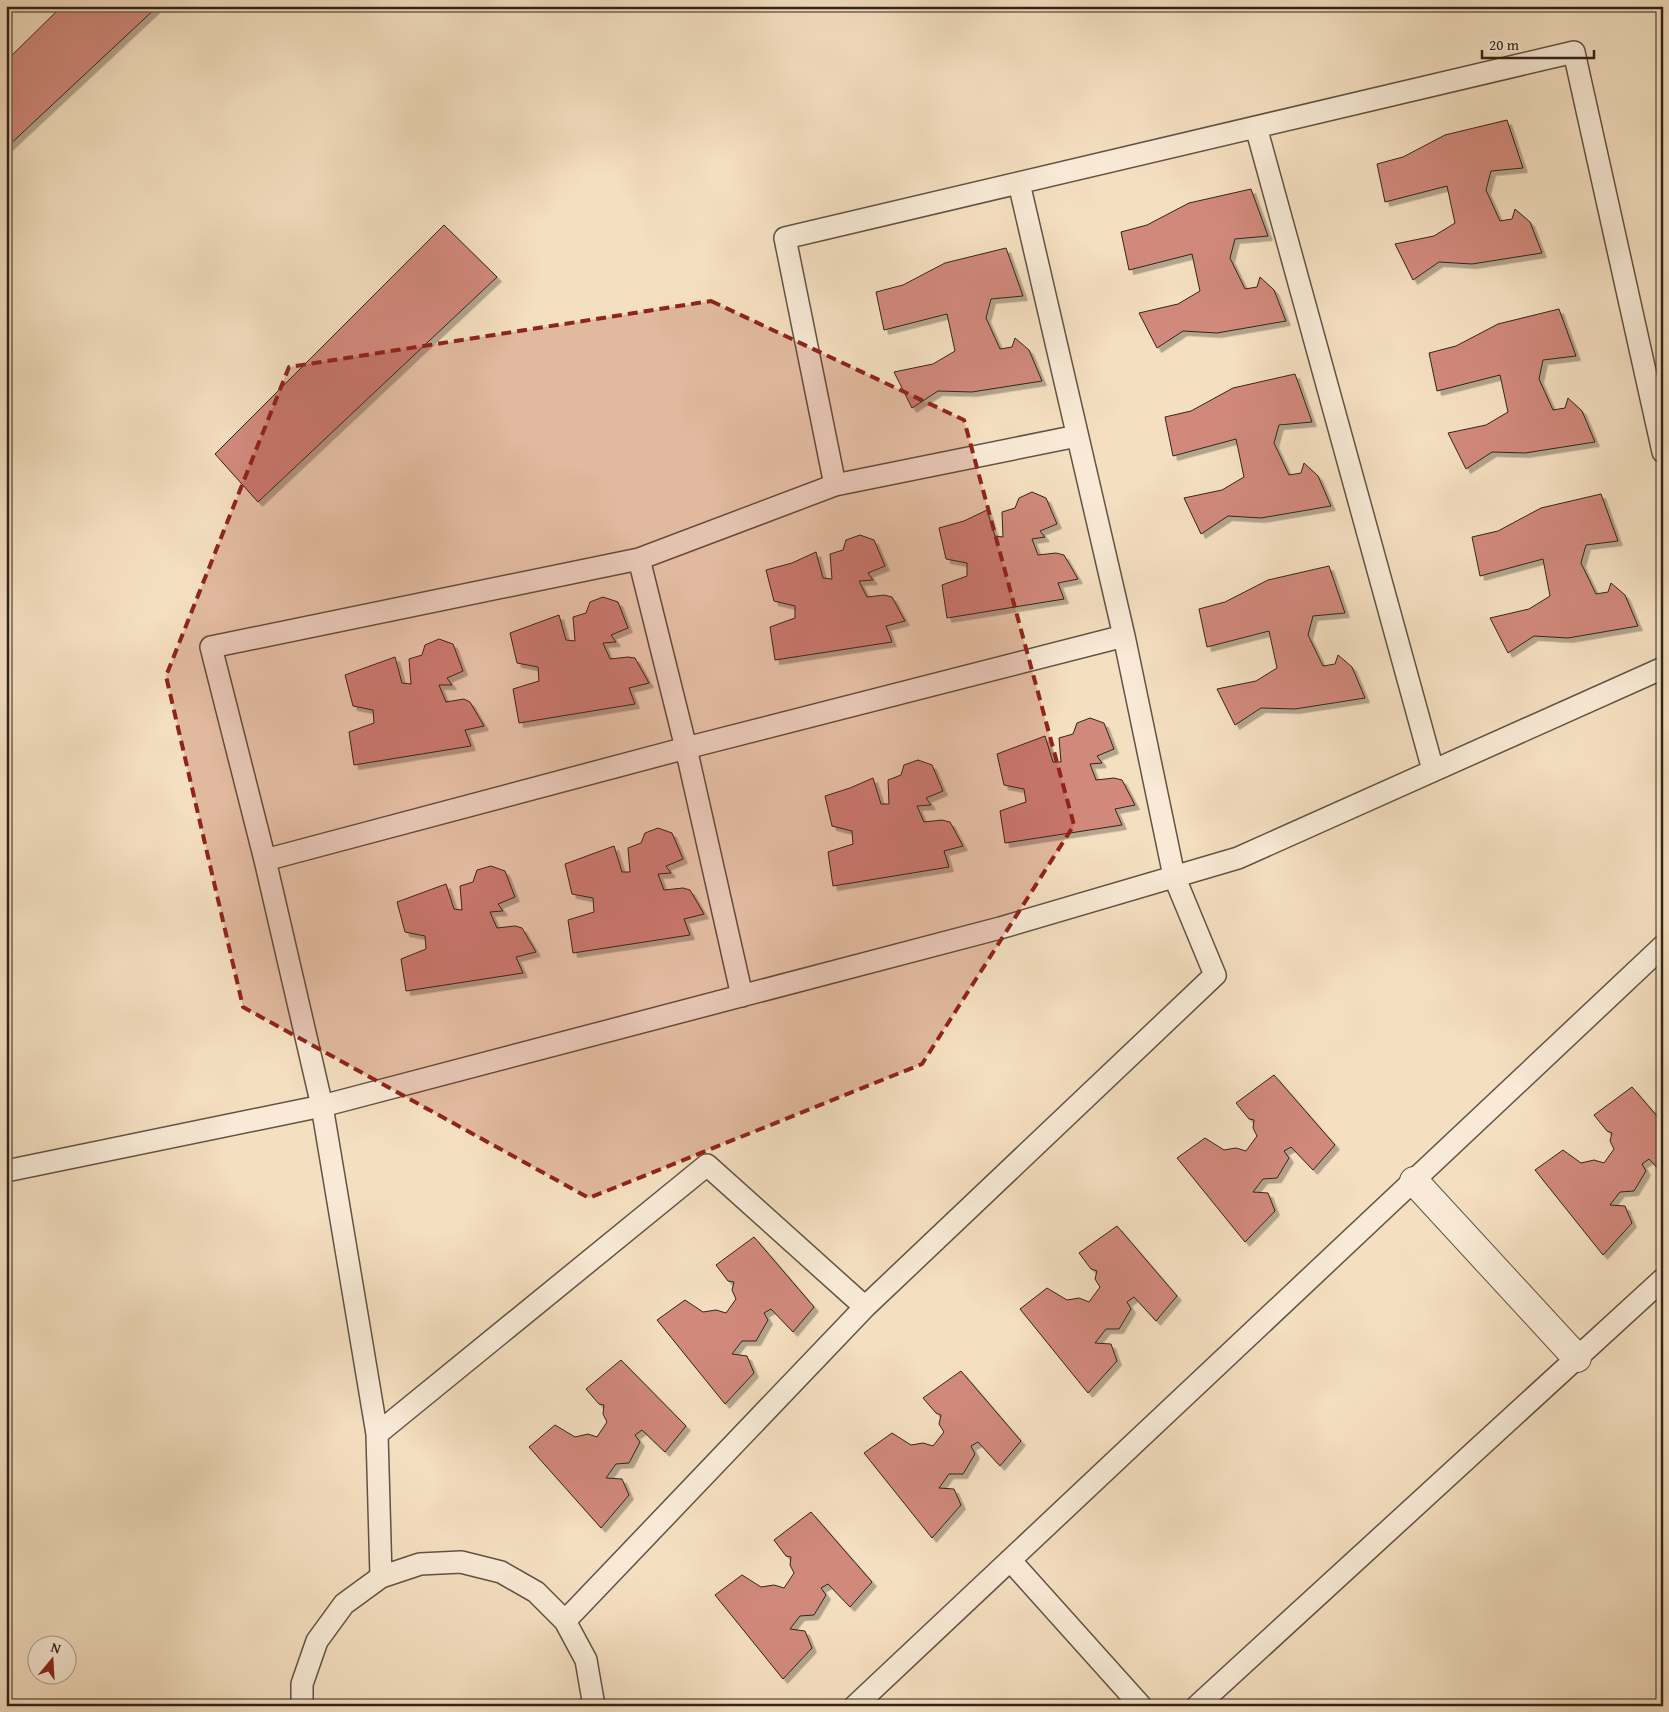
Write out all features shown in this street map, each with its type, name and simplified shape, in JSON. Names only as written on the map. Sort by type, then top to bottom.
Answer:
[{"type":"street","points":[[1414,1181],[1577,1358]]},
{"type":"lane","points":[[835,485],[785,238],[1574,52],[1663,452]]},
{"type":"lane","points":[[1256,127],[1433,770]]},
{"type":"lane","points":[[565,1621],[865,1307],[1214,975],[1174,876],[1124,636],[1019,183]]},
{"type":"lane","points":[[381,1577],[377,1434],[322,1106],[265,860],[211,648],[639,559],[835,485],[1077,436]]},
{"type":"lane","points":[[639,559],[686,748],[742,996]]},
{"type":"lane","points":[[265,860],[686,748],[1124,636]]},
{"type":"lane","points":[[6,1171],[322,1106],[1000,928],[1238,858],[1663,668]]},
{"type":"lane","points":[[855,1706],[1663,946]]},
{"type":"lane","points":[[377,1434],[707,1165],[865,1307]]},
{"type":"lane","points":[[1197,1706],[1663,1279]]},
{"type":"lane","points":[[1010,1560],[1141,1706]]},
{"type":"lane","points":[[302,1706],[302,1684],[317,1641],[344,1604],[381,1577],[420,1564],[461,1562],[501,1572],[536,1592],[565,1621],[586,1660],[594,1706]]},
{"type":"highlighted area","points":[[711,301],[964,420],[1074,825],[922,1064],[589,1198],[243,1007],[166,676],[289,367]]},
{"type":"building","points":[[62,6],[158,6],[6,148],[6,61]]},
{"type":"building","points":[[1507,120],[1523,168],[1491,171],[1486,190],[1500,221],[1512,219],[1515,209],[1530,222],[1542,253],[1472,264],[1439,262],[1413,280],[1395,244],[1434,236],[1455,223],[1447,186],[1385,202],[1377,164],[1403,157],[1445,135]]},
{"type":"building","points":[[1251,189],[1268,236],[1235,239],[1230,258],[1245,289],[1257,287],[1260,277],[1274,290],[1286,321],[1217,333],[1183,331],[1157,348],[1139,313],[1178,304],[1200,291],[1192,254],[1129,270],[1121,232],[1147,225],[1189,203]]},
{"type":"building","points":[[444,225],[497,277],[258,502],[215,454]]},
{"type":"building","points":[[1006,248],[1023,296],[991,299],[986,318],[1000,349],[1012,347],[1015,338],[1029,350],[1042,381],[972,392],[938,391],[912,408],[894,372],[933,364],[955,351],[947,314],[884,330],[876,292],[903,285],[945,263]]},
{"type":"building","points":[[1559,309],[1576,356],[1543,360],[1539,379],[1553,410],[1565,408],[1568,398],[1582,411],[1595,442],[1525,453],[1492,452],[1466,469],[1448,433],[1486,425],[1508,412],[1500,375],[1437,391],[1429,353],[1456,346],[1498,324]]},
{"type":"building","points":[[1295,374],[1312,422],[1279,425],[1274,443],[1289,475],[1301,473],[1304,463],[1318,476],[1331,506],[1261,518],[1228,516],[1201,534],[1184,498],[1222,490],[1244,477],[1236,439],[1173,456],[1165,417],[1191,411],[1233,388]]},
{"type":"building","points":[[1032,492],[1046,498],[1057,524],[1040,531],[1045,537],[1032,539],[1038,555],[1056,553],[1064,555],[1078,579],[1058,583],[1064,599],[947,618],[942,585],[967,576],[967,563],[946,559],[939,528],[964,521],[987,510],[995,536],[1003,537],[1002,512],[1015,508],[1019,498]]},
{"type":"building","points":[[1601,494],[1618,541],[1586,545],[1581,563],[1596,594],[1608,592],[1611,583],[1625,595],[1638,626],[1568,638],[1534,636],[1508,653],[1490,618],[1529,609],[1550,596],[1543,559],[1480,576],[1472,537],[1498,531],[1541,508]]},
{"type":"building","points":[[860,535],[874,540],[885,566],[868,573],[873,580],[859,581],[867,597],[884,595],[892,597],[905,621],[886,626],[892,642],[775,660],[770,627],[795,618],[795,606],[774,601],[766,570],[792,563],[816,552],[823,578],[832,579],[830,554],[843,550],[846,540]]},
{"type":"building","points":[[1329,566],[1345,613],[1313,616],[1308,635],[1323,666],[1335,664],[1338,655],[1352,667],[1365,698],[1295,709],[1261,708],[1235,725],[1217,689],[1256,681],[1277,668],[1269,631],[1207,647],[1199,609],[1225,602],[1268,580]]},
{"type":"building","points":[[603,597],[618,602],[628,628],[611,635],[616,642],[603,643],[610,659],[635,658],[649,683],[629,688],[635,704],[519,723],[513,689],[539,681],[538,667],[517,663],[510,633],[559,615],[566,640],[575,641],[573,617],[586,613],[590,602]]},
{"type":"building","points":[[439,639],[453,644],[463,671],[447,678],[452,685],[439,685],[446,702],[464,699],[470,702],[484,726],[465,730],[471,746],[354,765],[349,732],[374,723],[373,710],[353,706],[345,675],[395,657],[402,683],[411,684],[409,659],[422,655],[425,645]]},
{"type":"building","points":[[1090,718],[1104,723],[1114,749],[1097,756],[1102,763],[1090,764],[1096,780],[1114,778],[1122,780],[1135,805],[1115,809],[1122,825],[1005,843],[1000,811],[1026,802],[1024,789],[1004,785],[997,754],[1045,736],[1053,762],[1061,762],[1059,738],[1073,734],[1077,723]]},
{"type":"building","points":[[918,760],[932,765],[943,791],[926,798],[931,805],[917,806],[924,822],[942,820],[950,822],[963,846],[944,851],[949,867],[833,886],[828,852],[853,844],[852,831],[832,826],[825,796],[873,778],[881,804],[889,804],[888,780],[901,775],[904,765]]},
{"type":"building","points":[[658,828],[672,833],[683,859],[666,866],[671,873],[658,874],[664,890],[683,888],[690,890],[704,914],[684,919],[690,935],[573,953],[568,920],[594,912],[593,898],[572,894],[565,864],[614,846],[622,872],[630,872],[628,848],[641,843],[645,833]]},
{"type":"building","points":[[491,866],[505,871],[515,897],[498,904],[503,911],[490,912],[497,928],[515,926],[522,928],[536,952],[516,957],[523,973],[406,991],[401,959],[426,949],[425,936],[405,932],[397,902],[446,884],[454,909],[462,910],[460,886],[473,882],[477,870]]},
{"type":"building","points":[[1274,1075],[1335,1145],[1313,1170],[1291,1147],[1284,1151],[1289,1158],[1277,1178],[1263,1179],[1253,1192],[1268,1193],[1275,1211],[1245,1242],[1177,1158],[1205,1138],[1224,1150],[1236,1148],[1246,1151],[1257,1136],[1253,1128],[1254,1120],[1249,1119],[1236,1103]]},
{"type":"building","points":[[1632,1087],[1663,1123],[1663,1174],[1649,1159],[1642,1164],[1646,1171],[1634,1191],[1620,1192],[1610,1205],[1625,1206],[1632,1223],[1603,1255],[1535,1170],[1563,1150],[1581,1163],[1594,1160],[1604,1163],[1614,1149],[1610,1141],[1612,1133],[1607,1131],[1594,1115]]},
{"type":"building","points":[[1117,1226],[1177,1296],[1156,1321],[1134,1297],[1127,1302],[1131,1309],[1119,1329],[1106,1329],[1095,1343],[1111,1344],[1117,1361],[1088,1393],[1020,1309],[1047,1288],[1067,1300],[1079,1298],[1089,1302],[1100,1287],[1095,1279],[1097,1271],[1091,1269],[1079,1253]]},
{"type":"building","points":[[754,1237],[814,1307],[793,1332],[771,1309],[764,1313],[768,1320],[756,1341],[742,1341],[732,1354],[747,1356],[754,1373],[725,1404],[657,1320],[685,1300],[703,1312],[716,1310],[726,1313],[736,1299],[732,1290],[734,1282],[728,1281],[716,1265]]},
{"type":"building","points":[[621,1360],[686,1426],[665,1452],[642,1430],[635,1435],[640,1442],[629,1463],[616,1464],[606,1478],[622,1479],[629,1495],[601,1528],[529,1447],[555,1425],[575,1437],[588,1434],[597,1437],[607,1422],[603,1414],[604,1405],[599,1404],[586,1389]]},
{"type":"building","points":[[961,1371],[1021,1441],[1000,1466],[978,1442],[971,1446],[975,1454],[963,1474],[949,1474],[939,1488],[954,1489],[961,1505],[932,1538],[864,1453],[892,1433],[911,1445],[923,1443],[933,1446],[944,1432],[939,1424],[941,1415],[936,1413],[923,1398]]},
{"type":"building","points":[[811,1512],[872,1582],[850,1607],[828,1584],[821,1588],[826,1595],[814,1615],[800,1616],[790,1629],[805,1631],[812,1648],[783,1679],[715,1595],[742,1575],[761,1587],[774,1585],[784,1588],[794,1573],[790,1565],[791,1557],[786,1556],[774,1540]]}]
